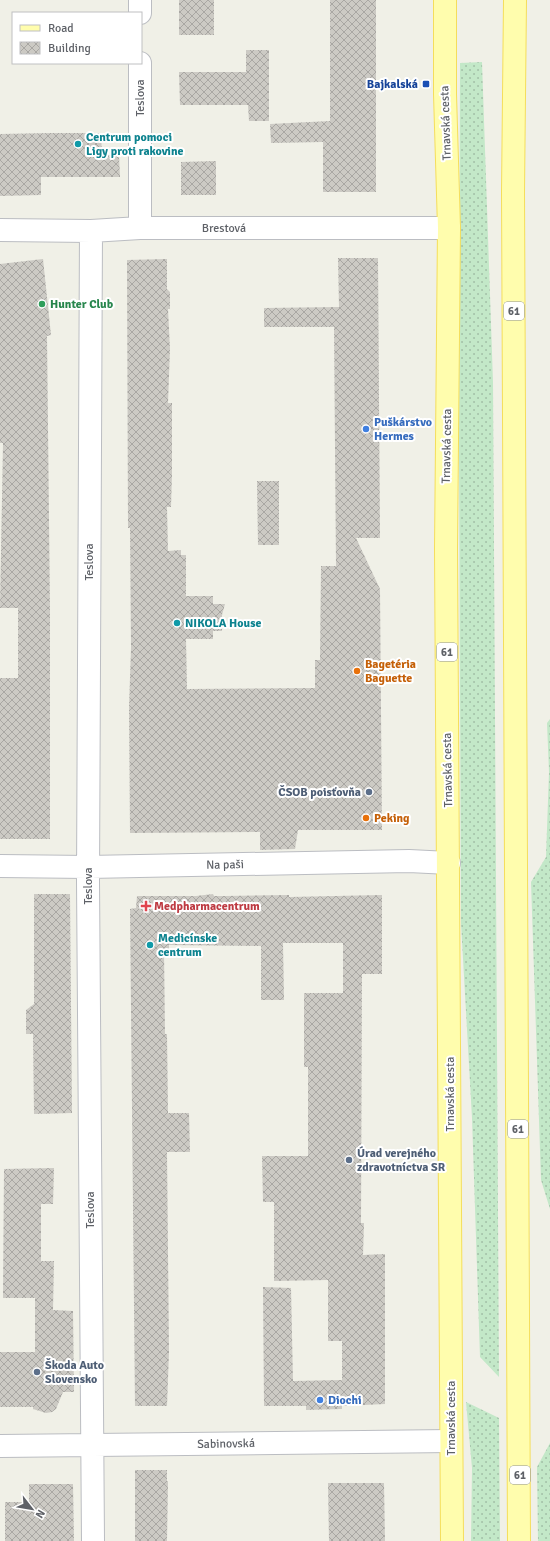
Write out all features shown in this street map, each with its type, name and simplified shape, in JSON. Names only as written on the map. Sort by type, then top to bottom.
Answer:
[{"type":"main road","name":"Trnavská cesta","points":[[445,0],[445,94],[449,228],[446,549],[452,1541]]},
{"type":"main road","name":"61","points":[[515,0],[513,207],[519,1541]]},
{"type":"street","points":[[140,0],[140,12]]},
{"type":"street","name":"Teslova","points":[[140,64],[140,228]]},
{"type":"street","name":"Brestová","points":[[8,230],[91,231],[140,228],[449,228]]},
{"type":"street","name":"Teslova","points":[[91,231],[88,867],[93,1541]]},
{"type":"street","name":"Na paši","points":[[0,866],[88,867],[409,861],[449,863]]},
{"type":"street","name":"Sabinovská","points":[[0,1446],[451,1442]]},
{"type":"green space","points":[[482,62],[493,382],[499,1377],[480,1357],[472,1118],[461,923],[459,459],[460,63]]},
{"type":"green space","points":[[550,719],[550,1209],[541,1180],[531,882],[546,857],[549,772],[547,723]]},
{"type":"green space","points":[[466,1402],[499,1418],[500,1541],[471,1541],[472,1468]]},
{"type":"green space","points":[[550,1443],[550,1541],[538,1541],[537,1467]]},
{"type":"building","points":[[179,0],[214,0],[214,35],[179,35]]},
{"type":"building","points":[[330,0],[376,0],[376,192],[323,192],[323,142],[271,143],[270,124],[330,121]]},
{"type":"building","points":[[246,50],[269,50],[269,121],[249,121],[248,105],[180,105],[179,72],[246,72]]},
{"type":"building","points":[[101,133],[102,155],[119,155],[120,177],[41,177],[41,195],[0,196],[0,134]]},
{"type":"building","points":[[216,161],[216,195],[181,195],[181,162]]},
{"type":"building","points":[[338,258],[378,258],[380,538],[356,538],[380,589],[382,830],[298,830],[295,849],[260,850],[260,832],[130,833],[129,707],[131,648],[130,528],[128,528],[127,260],[167,259],[167,289],[170,292],[170,309],[168,309],[170,349],[168,403],[172,403],[171,507],[167,507],[168,551],[181,550],[181,555],[186,555],[186,596],[213,596],[213,604],[225,604],[222,615],[222,631],[213,631],[213,639],[186,639],[187,689],[315,688],[315,660],[320,660],[321,566],[336,566],[334,327],[264,327],[264,308],[339,307]]},
{"type":"building","points":[[43,259],[51,335],[47,336],[50,610],[50,839],[0,839],[0,678],[18,678],[18,608],[0,608],[3,443],[0,443],[0,264]]},
{"type":"building","points":[[257,481],[279,481],[279,545],[258,545]]},
{"type":"building","points":[[34,894],[70,894],[72,1113],[34,1114],[33,1034],[26,1034],[26,1010],[34,1004]]},
{"type":"building","points":[[213,894],[214,896],[289,895],[289,897],[382,895],[382,974],[362,974],[361,1223],[364,1223],[363,1255],[385,1254],[385,1404],[342,1406],[342,1409],[306,1410],[306,1406],[264,1406],[263,1287],[291,1288],[293,1381],[342,1380],[342,1341],[328,1341],[328,1280],[274,1281],[274,1202],[263,1202],[262,1156],[308,1156],[308,1067],[304,1067],[304,993],[343,993],[343,943],[283,943],[284,1000],[261,1000],[261,946],[169,945],[169,951],[164,951],[168,1113],[189,1113],[190,1152],[167,1152],[169,1352],[167,1406],[135,1406],[130,909],[136,908],[137,896],[196,896]]},
{"type":"building","points":[[54,1168],[53,1204],[41,1204],[41,1261],[54,1261],[53,1310],[73,1311],[74,1392],[63,1392],[56,1409],[52,1412],[46,1413],[33,1409],[33,1407],[0,1407],[0,1352],[35,1352],[35,1298],[3,1298],[4,1169]]},
{"type":"building","points":[[135,1470],[167,1470],[167,1541],[135,1541]]},
{"type":"building","points":[[328,1483],[384,1483],[385,1541],[329,1541]]},
{"type":"building","points":[[29,1484],[73,1484],[74,1541],[5,1541],[5,1502],[29,1502]]},
{"type":"place","name":"Bajkalská","points":[[426,84]]},
{"type":"place","name":"Centrum pomoci Ligy proti rakovine","points":[[78,144]]},
{"type":"place","name":"Hunter Club","points":[[42,304]]},
{"type":"place","name":"Puškárstvo Hermes","points":[[366,429]]},
{"type":"place","name":"NIKOLA House","points":[[177,623]]},
{"type":"place","name":"Bagetéria Baguette","points":[[357,671]]},
{"type":"place","name":"ČSOB poisťovňa","points":[[369,792]]},
{"type":"place","name":"Peking","points":[[366,818]]},
{"type":"place","name":"Medpharmacentrum","points":[[146,906]]},
{"type":"place","name":"Medicínske centrum","points":[[150,945]]},
{"type":"place","name":"Úrad verejného zdravotníctva SR","points":[[349,1160]]},
{"type":"place","name":"Škoda Auto Slovensko","points":[[37,1372]]},
{"type":"place","name":"Diochi","points":[[320,1400]]}]
